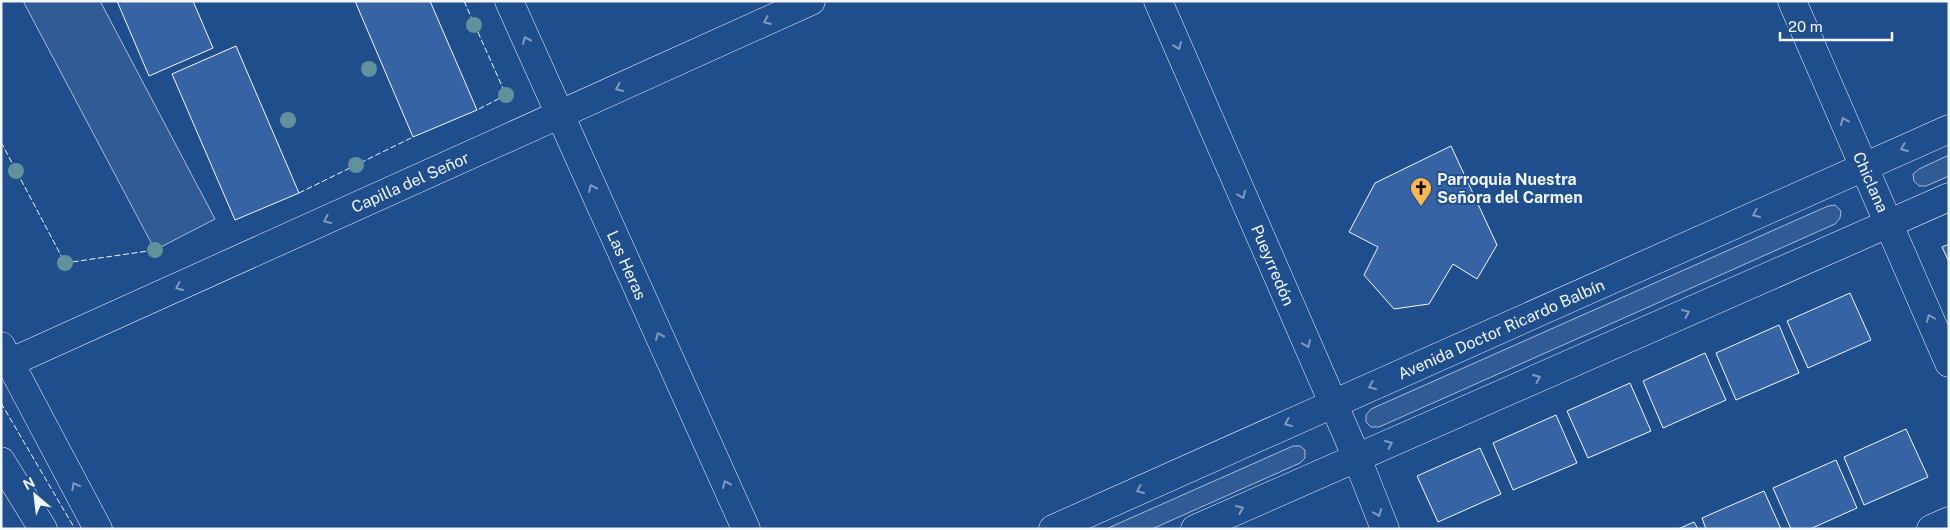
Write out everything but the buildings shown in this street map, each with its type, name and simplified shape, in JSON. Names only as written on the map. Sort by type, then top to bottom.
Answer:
[{"type":"main road","name":"Las Heras","points":[[509,1],[746,529]]},
{"type":"main road","name":"Capilla del Señor","points":[[5,355],[559,115],[811,1]]},
{"type":"main road","name":"Pueyrredón","points":[[1158,1],[1333,403],[1385,529]]},
{"type":"main road","name":"Chiclana","points":[[1792,1],[1949,363]]},
{"type":"main road","name":"Avenida Doctor Ricardo Balbín","points":[[1053,529],[1333,403],[1449,354],[1949,129]]},
{"type":"main road","points":[[1195,529],[1949,197]]},
{"type":"main road","points":[[5,355],[98,529]]},
{"type":"main road","points":[[1,461],[43,529]]},
{"type":"main road","points":[[1931,529],[1949,521]]},
{"type":"shaded area","points":[[23,1],[100,1],[215,219],[155,250]]},
{"type":"shaded area","points":[[1949,155],[1949,176],[1926,186],[1919,186],[1914,181],[1913,174],[1919,169]]},
{"type":"shaded area","points":[[1835,205],[1841,211],[1840,218],[1835,224],[1379,427],[1371,427],[1366,422],[1366,415],[1371,409],[1828,206]]},
{"type":"shaded area","points":[[1293,446],[1300,446],[1305,450],[1305,458],[1300,463],[1152,529],[1106,529]]},
{"type":"fence","points":[[464,1],[506,95],[477,110]]},
{"type":"fence","points":[[299,193],[413,137]]},
{"type":"fence","points":[[1,142],[65,263],[155,250]]},
{"type":"fence","points":[[1,403],[75,529]]},
{"type":"place","name":"Parroquia Nuestra Señora del Carmen","points":[[1421,207]]}]
